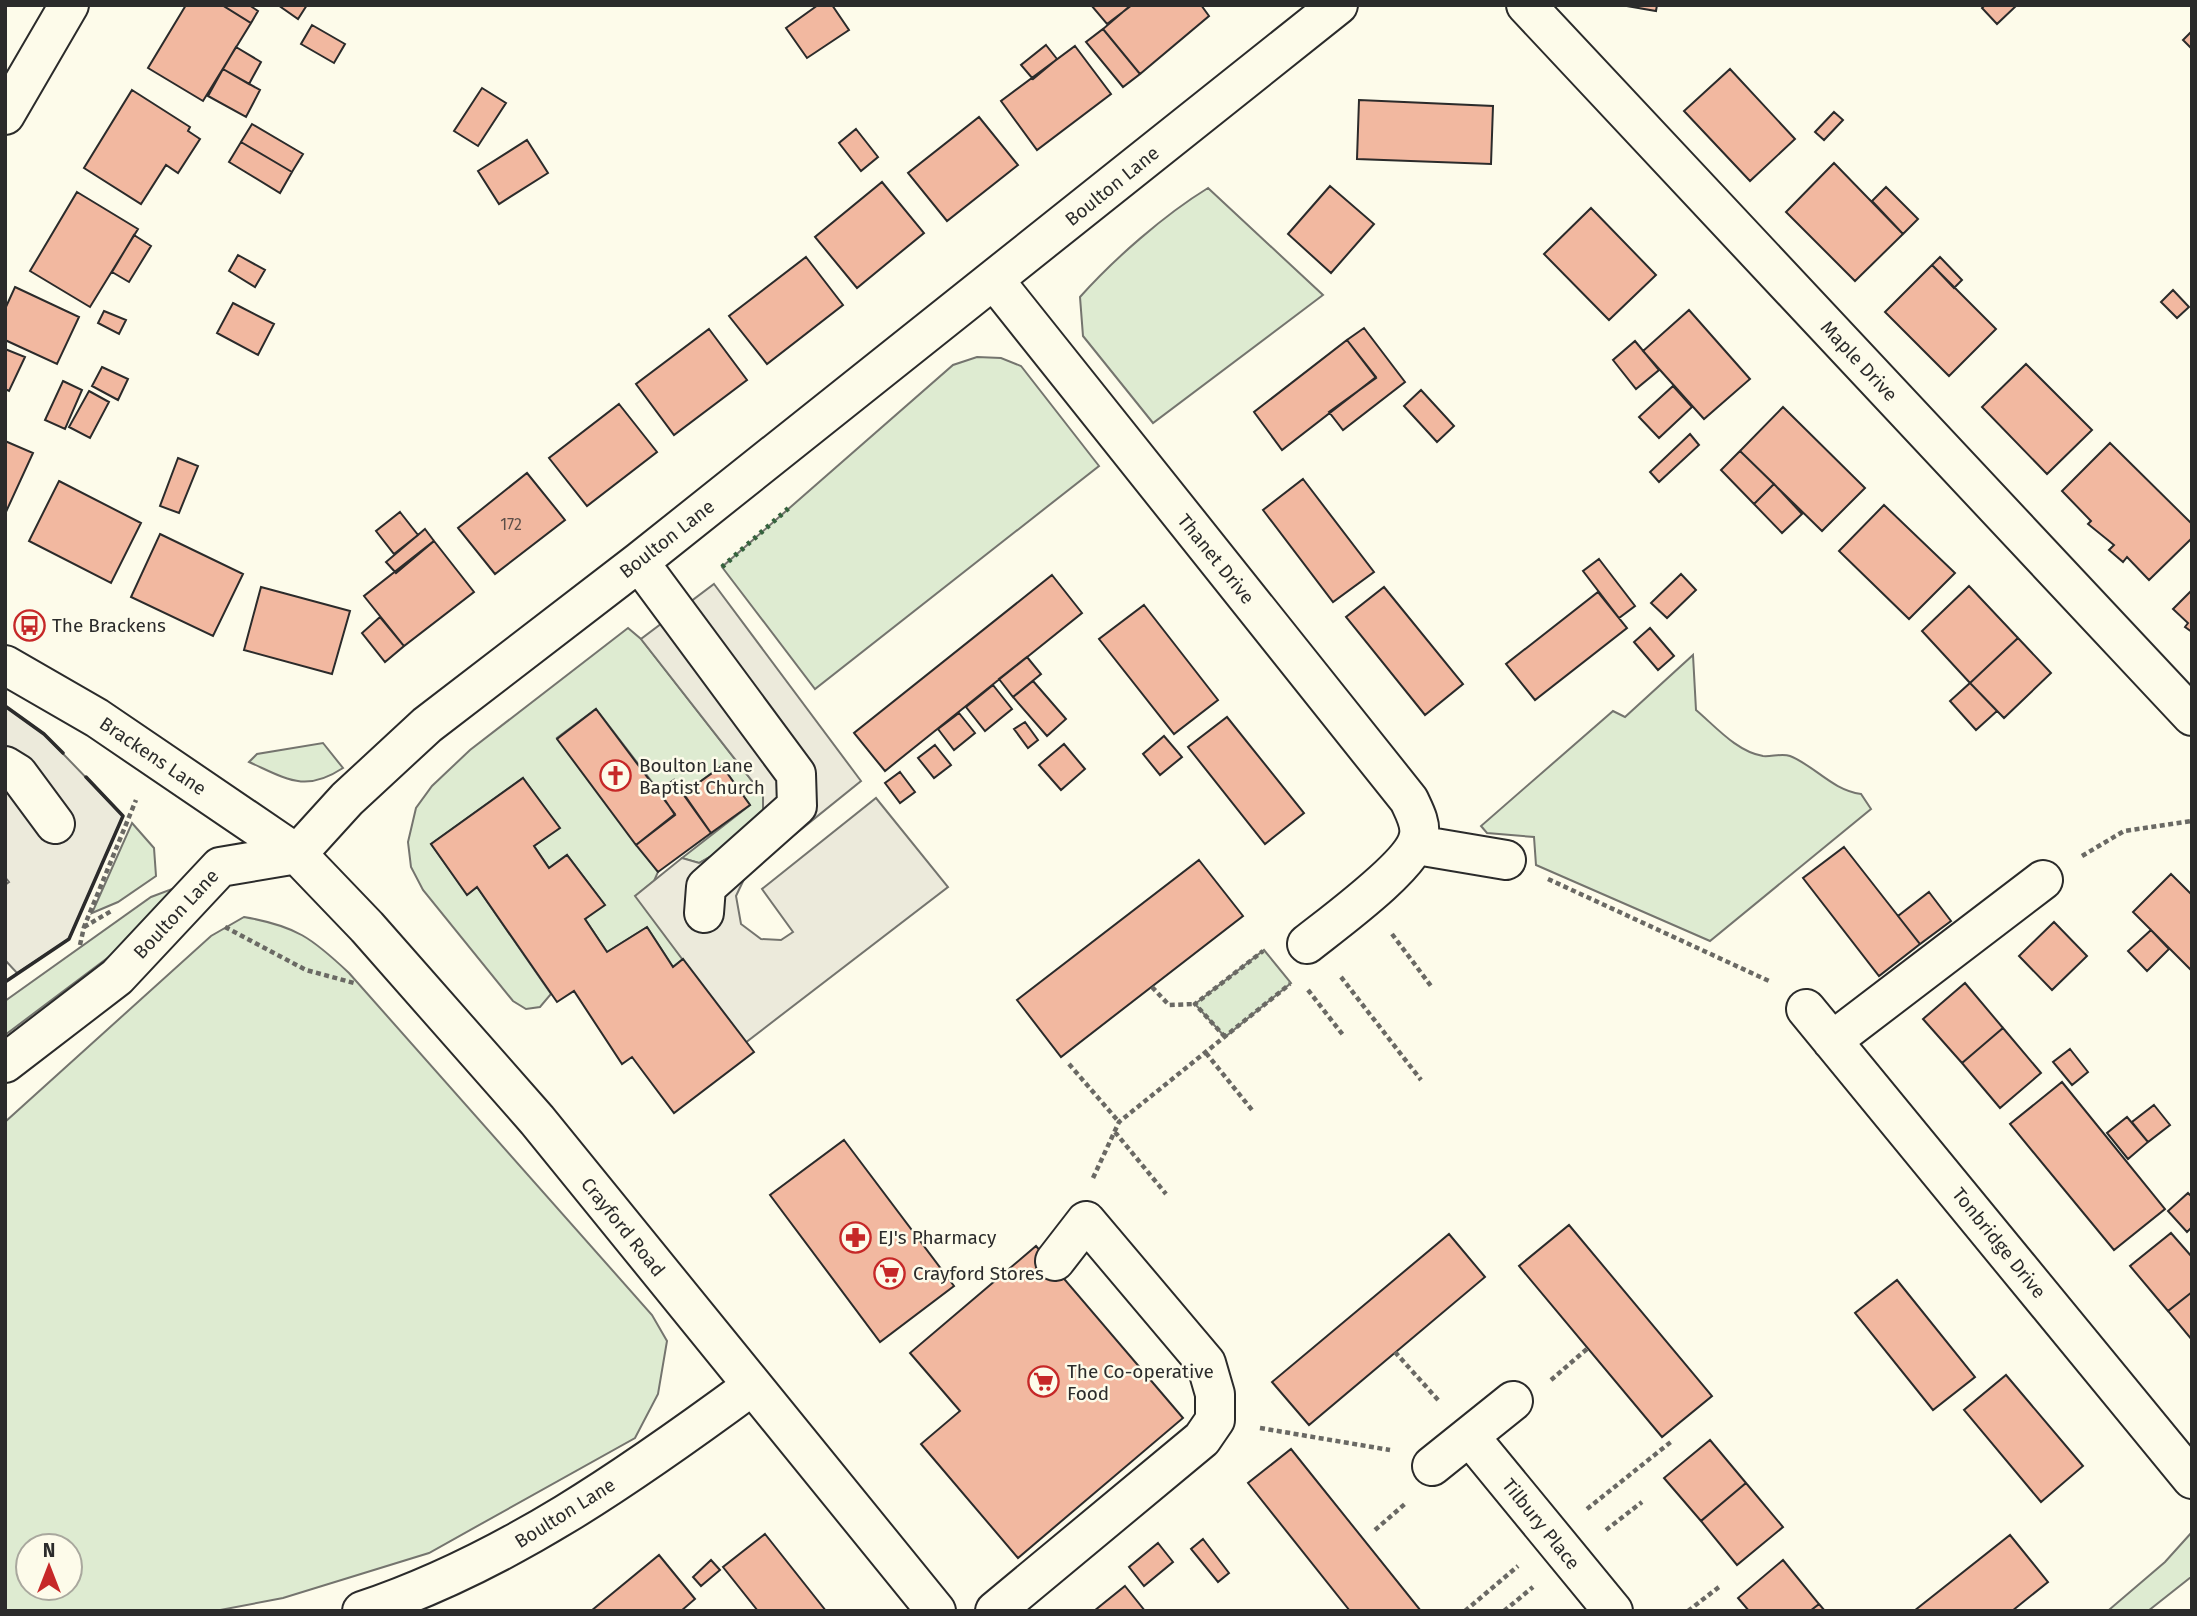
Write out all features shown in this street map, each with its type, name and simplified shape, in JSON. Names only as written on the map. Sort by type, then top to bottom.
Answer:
[{"type":"street","points":[[5,115],[69,5]]},
{"type":"street","name":"Boulton Lane","points":[[5,1063],[117,977],[220,867],[297,854],[347,799],[427,725],[639,562],[1338,5]]},
{"type":"street","name":"Maple Drive","points":[[1526,5],[2192,716]]},
{"type":"street","name":"Thanet Drive","points":[[994,280],[1409,800],[1418,820],[1420,833],[1417,845]]},
{"type":"street","points":[[639,562],[796,774],[797,806],[706,887],[704,913]]},
{"type":"street","name":"Brackens Lane","points":[[5,665],[97,718],[297,854]]},
{"type":"street","points":[[5,766],[18,774],[55,824]]},
{"type":"street","points":[[1308,961],[1364,897],[1396,870],[1417,845],[1506,860]]},
{"type":"street","name":"Crayford Road","points":[[297,854],[368,927],[537,1120],[936,1611]]},
{"type":"street","points":[[1832,1041],[2043,880]]},
{"type":"street","name":"Tonbridge Drive","points":[[1806,1009],[2192,1479]]},
{"type":"street","points":[[995,1611],[1202,1439],[1214,1420],[1215,1394],[1206,1363],[1086,1221],[1055,1261]]},
{"type":"street","name":"Boulton Lane","points":[[362,1611],[444,1579],[510,1547],[673,1444],[752,1386]]},
{"type":"street","points":[[1432,1466],[1513,1401]]},
{"type":"street","name":"Tilbury Place","points":[[1470,1437],[1613,1611]]},
{"type":"path","points":[[80,946],[84,927],[153,756]]},
{"type":"path","points":[[2043,880],[2124,831],[2192,821]]},
{"type":"path","points":[[1506,860],[1784,989],[1806,1009]]},
{"type":"path","points":[[1364,897],[1431,986]]},
{"type":"path","points":[[184,905],[306,970],[359,985]]},
{"type":"path","points":[[1152,987],[1169,1006],[1195,1004],[1293,928],[1343,1035]]},
{"type":"path","points":[[1086,1221],[1091,1182],[1119,1122],[1225,1037],[1308,961]]},
{"type":"path","points":[[1308,961],[1331,965],[1421,1080]]},
{"type":"path","points":[[1195,1004],[1225,1037]]},
{"type":"path","points":[[1206,1053],[1252,1110]]},
{"type":"path","points":[[1069,1064],[1119,1122]]},
{"type":"path","points":[[1115,1132],[1166,1194]]},
{"type":"path","points":[[1395,1352],[1470,1437]]},
{"type":"path","points":[[1214,1420],[1420,1455],[1432,1466]]},
{"type":"path","points":[[1688,1611],[1719,1587]]},
{"type":"green space","points":[[1208,188],[1323,295],[1153,423],[1083,336],[1080,297],[1140,238]]},
{"type":"green space","points":[[977,357],[1001,358],[1021,366],[1099,466],[815,689],[722,567],[953,365]]},
{"type":"green space","points":[[628,628],[641,639],[763,795],[763,817],[720,851],[699,863],[682,858],[750,805],[722,766],[683,794],[674,780],[659,791],[596,709],[557,738],[658,872],[654,881],[636,896],[683,959],[673,967],[647,927],[607,952],[585,919],[604,904],[567,855],[549,868],[534,846],[559,828],[523,778],[431,844],[467,894],[477,887],[551,994],[540,1007],[526,1009],[513,1001],[423,890],[411,867],[408,842],[416,808],[432,786],[470,750]]},
{"type":"green space","points":[[1693,655],[1696,710],[1719,731],[1753,754],[1787,755],[1799,760],[1841,788],[1861,794],[1871,809],[1710,941],[1536,865],[1534,837],[1487,833],[1481,826],[1613,711],[1625,717]]},
{"type":"green space","points":[[323,743],[343,768],[318,780],[296,781],[249,762],[257,754]]},
{"type":"green space","points":[[132,823],[154,848],[156,876],[118,902],[92,913]]},
{"type":"green space","points":[[172,889],[170,899],[126,944],[5,1035],[5,1001],[151,897]]},
{"type":"green space","points":[[244,917],[290,929],[313,942],[349,973],[652,1315],[667,1341],[658,1394],[635,1438],[429,1553],[283,1598],[215,1611],[5,1611],[5,1122],[211,936]]},
{"type":"green space","points":[[1264,950],[1291,983],[1225,1037],[1195,1004]]},
{"type":"green space","points":[[2192,1532],[2191,1577],[2148,1611],[2110,1609],[2165,1562]]},
{"type":"shaded area","points":[[714,584],[861,781],[747,873],[736,896],[741,924],[761,939],[781,940],[793,932],[762,889],[876,798],[948,887],[745,1043],[635,896],[682,858],[699,863],[720,851],[763,817],[763,795],[641,639]]},
{"type":"shaded area","points":[[5,706],[44,734],[123,816],[69,939],[17,973],[5,960],[5,885],[9,882],[5,877]]},
{"type":"building","points":[[186,5],[222,5],[251,23],[203,101],[148,68]]},
{"type":"building","points":[[222,5],[249,5],[258,11],[251,23]]},
{"type":"building","points":[[278,5],[307,5],[298,19]]},
{"type":"building","points":[[818,5],[832,5],[849,30],[807,58],[786,28]]},
{"type":"building","points":[[1091,5],[1132,5],[1107,24]]},
{"type":"building","points":[[1131,5],[1201,5],[1209,16],[1140,74],[1103,29]]},
{"type":"building","points":[[1621,5],[1657,5],[1656,11]]},
{"type":"building","points":[[1985,5],[2017,5],[1997,24],[1982,8]]},
{"type":"building","points":[[312,25],[345,44],[334,63],[301,44]]},
{"type":"building","points":[[1103,29],[1140,74],[1123,87],[1086,42]]},
{"type":"building","points":[[2192,31],[2192,49],[2183,40]]},
{"type":"building","points":[[1046,45],[1057,59],[1033,79],[1021,65]]},
{"type":"building","points":[[1075,46],[1111,94],[1037,150],[1001,101]]},
{"type":"building","points":[[236,47],[261,62],[249,84],[223,69]]},
{"type":"building","points":[[223,69],[260,90],[246,117],[208,96]]},
{"type":"building","points":[[1730,69],[1795,139],[1750,181],[1684,111]]},
{"type":"building","points":[[482,88],[506,103],[478,146],[454,131]]},
{"type":"building","points":[[132,90],[190,127],[188,131],[200,139],[178,173],[166,165],[141,204],[84,168]]},
{"type":"building","points":[[1359,100],[1493,106],[1491,164],[1357,159]]},
{"type":"building","points":[[1834,112],[1843,120],[1824,140],[1815,132]]},
{"type":"building","points":[[979,117],[1018,165],[947,221],[908,173]]},
{"type":"building","points":[[252,124],[303,154],[292,172],[241,142]]},
{"type":"building","points":[[856,129],[878,157],[861,171],[839,143]]},
{"type":"building","points":[[527,140],[548,173],[499,204],[478,171]]},
{"type":"building","points":[[241,142],[292,172],[280,193],[229,162]]},
{"type":"building","points":[[1834,163],[1903,234],[1855,281],[1786,212]]},
{"type":"building","points":[[882,182],[924,233],[857,288],[815,237]]},
{"type":"building","points":[[1330,186],[1374,224],[1331,273],[1288,234]]},
{"type":"building","points":[[1886,187],[1918,219],[1903,234],[1872,201]]},
{"type":"building","points":[[77,192],[138,229],[90,307],[30,271]]},
{"type":"building","points":[[1591,208],[1656,275],[1609,320],[1544,254]]},
{"type":"building","points":[[134,235],[151,246],[129,282],[112,272]]},
{"type":"building","points":[[238,255],[265,270],[255,287],[229,271]]},
{"type":"building","points":[[806,257],[843,305],[767,364],[729,316]]},
{"type":"building","points":[[1940,257],[1962,280],[1954,288],[1932,265]]},
{"type":"building","points":[[1932,265],[1996,329],[1949,376],[1885,312]]},
{"type":"building","points":[[15,287],[79,317],[57,364],[5,340],[5,309]]},
{"type":"building","points":[[2173,290],[2189,307],[2177,318],[2161,302]]},
{"type":"building","points":[[233,303],[274,324],[258,355],[217,333]]},
{"type":"building","points":[[1689,310],[1750,379],[1704,419],[1643,351]]},
{"type":"building","points":[[104,311],[126,320],[119,334],[98,323]]},
{"type":"building","points":[[1364,328],[1405,382],[1343,430],[1329,412],[1376,378],[1347,340]]},
{"type":"building","points":[[709,329],[747,380],[674,435],[636,384]]},
{"type":"building","points":[[1347,340],[1376,377],[1282,450],[1254,412]]},
{"type":"building","points":[[1635,341],[1659,370],[1636,389],[1613,360]]},
{"type":"building","points":[[5,349],[25,357],[9,391],[5,389]]},
{"type":"building","points":[[2026,364],[2092,430],[2047,474],[1982,407]]},
{"type":"building","points":[[102,367],[128,379],[118,400],[92,386]]},
{"type":"building","points":[[63,381],[82,390],[65,429],[45,420]]},
{"type":"building","points":[[1673,386],[1692,407],[1659,438],[1639,417]]},
{"type":"building","points":[[1421,390],[1454,426],[1437,442],[1404,406]]},
{"type":"building","points":[[89,391],[109,402],[90,438],[69,427]]},
{"type":"building","points":[[619,404],[657,452],[587,506],[549,458]]},
{"type":"building","points":[[1783,407],[1865,488],[1822,531],[1740,451]]},
{"type":"building","points":[[1690,434],[1699,445],[1659,482],[1650,472]]},
{"type":"building","points":[[5,441],[33,453],[5,514]]},
{"type":"building","points":[[2110,443],[2192,524],[2192,538],[2149,580],[2127,557],[2123,562],[2109,550],[2114,545],[2088,524],[2091,521],[2062,491]]},
{"type":"building","points":[[1740,451],[1774,484],[1754,504],[1721,470]]},
{"type":"building","points":[[178,458],[198,466],[179,513],[160,506]]},
{"type":"building","points":[[527,473],[565,520],[495,574],[458,528]]},
{"type":"building","points":[[1303,479],[1374,572],[1333,602],[1263,510]]},
{"type":"building","points":[[59,481],[141,523],[111,583],[29,541]]},
{"type":"building","points":[[1774,484],[1802,514],[1782,533],[1754,504]]},
{"type":"building","points":[[1884,505],[1955,573],[1909,619],[1839,551]]},
{"type":"building","points":[[400,512],[418,535],[394,554],[376,531]]},
{"type":"building","points":[[425,529],[434,541],[396,573],[386,562]]},
{"type":"building","points":[[160,534],[243,574],[213,636],[131,597]]},
{"type":"building","points":[[434,541],[474,592],[404,646],[364,596]]},
{"type":"building","points":[[1599,559],[1635,606],[1619,618],[1583,571]]},
{"type":"building","points":[[1681,574],[1696,590],[1667,618],[1651,603]]},
{"type":"building","points":[[1052,575],[1082,613],[885,771],[854,733]]},
{"type":"building","points":[[1969,586],[2018,638],[1970,683],[1922,631]]},
{"type":"building","points":[[261,587],[350,611],[332,674],[244,650]]},
{"type":"building","points":[[1384,587],[1463,684],[1425,715],[1346,617]]},
{"type":"building","points":[[2192,590],[2192,632],[2185,627],[2188,623],[2173,609]]},
{"type":"building","points":[[1598,592],[1627,628],[1535,700],[1506,664]]},
{"type":"building","points":[[1144,605],[1218,700],[1174,734],[1099,639]]},
{"type":"building","points":[[380,617],[404,646],[385,662],[362,633]]},
{"type":"building","points":[[1650,628],[1674,656],[1658,670],[1634,642]]},
{"type":"building","points":[[2018,638],[2051,673],[2004,718],[1970,683]]},
{"type":"building","points":[[1027,657],[1041,674],[1013,697],[999,679]]},
{"type":"building","points":[[1033,681],[1066,719],[1047,736],[1013,697]]},
{"type":"building","points":[[1970,683],[1997,711],[1976,730],[1950,701]]},
{"type":"building","points":[[993,685],[1012,709],[985,731],[966,707]]},
{"type":"building","name":"Boulton Lane Baptist Church","points":[[596,709],[675,814],[636,845],[557,739]]},
{"type":"building","points":[[959,713],[975,733],[954,750],[938,729]]},
{"type":"building","points":[[1227,717],[1304,813],[1265,844],[1188,747]]},
{"type":"building","points":[[1025,722],[1038,740],[1028,748],[1014,729]]},
{"type":"building","points":[[1164,736],[1182,757],[1160,775],[1143,754]]},
{"type":"building","points":[[1064,744],[1085,769],[1061,790],[1039,765]]},
{"type":"building","points":[[935,745],[951,765],[934,778],[918,758]]},
{"type":"building","points":[[722,766],[750,805],[711,833],[683,794]]},
{"type":"building","points":[[900,772],[915,792],[900,803],[885,783]]},
{"type":"building","points":[[523,778],[560,828],[534,846],[549,868],[567,855],[605,905],[585,919],[607,952],[647,927],[673,967],[683,959],[754,1052],[674,1113],[632,1057],[622,1064],[574,991],[557,1002],[477,887],[467,895],[431,844]]},
{"type":"building","points":[[674,780],[711,833],[658,872],[636,845],[675,815],[659,791]]},
{"type":"building","points":[[1844,847],[1920,944],[1879,976],[1803,878]]},
{"type":"building","points":[[1199,860],[1243,916],[1061,1057],[1017,1000]]},
{"type":"building","points":[[2171,874],[2192,895],[2192,971],[2133,912]]},
{"type":"building","points":[[1929,892],[1951,921],[1920,944],[1898,916]]},
{"type":"building","points":[[2054,922],[2087,956],[2052,990],[2019,956]]},
{"type":"building","points":[[2151,930],[2169,949],[2147,971],[2128,951]]},
{"type":"building","points":[[1965,983],[2003,1028],[1962,1063],[1923,1019]]},
{"type":"building","points":[[2003,1028],[2041,1073],[2000,1108],[1962,1063]]},
{"type":"building","points":[[2070,1049],[2088,1072],[2072,1085],[2053,1062]]},
{"type":"building","points":[[2062,1082],[2165,1209],[2114,1250],[2010,1124]]},
{"type":"building","points":[[2154,1105],[2170,1125],[2148,1142],[2132,1122]]},
{"type":"building","points":[[2127,1117],[2148,1142],[2128,1159],[2107,1133]]},
{"type":"building","points":[[844,1140],[954,1286],[880,1342],[770,1195]]},
{"type":"building","points":[[2188,1193],[2192,1197],[2192,1227],[2187,1232],[2168,1211]]},
{"type":"building","points":[[1569,1225],[1712,1396],[1662,1437],[1519,1266]]},
{"type":"building","points":[[2171,1233],[2192,1257],[2192,1292],[2168,1311],[2130,1266]]},
{"type":"building","points":[[1449,1234],[1485,1277],[1309,1425],[1272,1382]]},
{"type":"building","name":"The Co-operative Food","points":[[1036,1246],[1183,1418],[1018,1558],[921,1444],[960,1411],[910,1353]]},
{"type":"building","points":[[1897,1280],[1975,1377],[1933,1410],[1855,1313]]},
{"type":"building","points":[[2192,1292],[2192,1340],[2168,1311]]},
{"type":"building","points":[[2006,1375],[2083,1466],[2041,1502],[1964,1410]]},
{"type":"building","points":[[1710,1440],[1746,1483],[1701,1521],[1664,1478]]},
{"type":"building","points":[[1291,1449],[1421,1611],[1350,1611],[1248,1483]]},
{"type":"building","points":[[1746,1483],[1783,1527],[1737,1565],[1701,1521]]},
{"type":"building","points":[[765,1534],[826,1611],[758,1611],[723,1567]]},
{"type":"building","points":[[2010,1535],[2048,1582],[2012,1611],[1914,1611]]},
{"type":"building","points":[[1203,1539],[1229,1573],[1218,1582],[1191,1549]]},
{"type":"building","points":[[1158,1543],[1173,1562],[1144,1586],[1129,1567]]},
{"type":"building","points":[[659,1555],[695,1599],[681,1611],[591,1611]]},
{"type":"building","points":[[711,1560],[720,1570],[701,1586],[693,1577]]},
{"type":"building","points":[[1783,1560],[1819,1604],[1810,1611],[1749,1611],[1738,1598]]},
{"type":"building","points":[[1125,1586],[1145,1611],[1094,1611]]},
{"type":"building","points":[[1819,1604],[1825,1611],[1810,1611]]},
{"type":"hedge","points":[[722,567],[791,506]]},
{"type":"wall","points":[[5,706],[44,734],[63,753]]},
{"type":"wall","points":[[5,982],[69,939],[123,816],[86,777]]},
{"type":"place","name":"The Brackens","points":[[29,625]]},
{"type":"place","name":"Boulton Lane Baptist Church","points":[[616,776]]},
{"type":"place","name":"EJ's Pharmacy","points":[[855,1237]]},
{"type":"place","name":"Crayford Stores","points":[[890,1273]]},
{"type":"place","name":"The Co-operative Food","points":[[1044,1382]]}]
